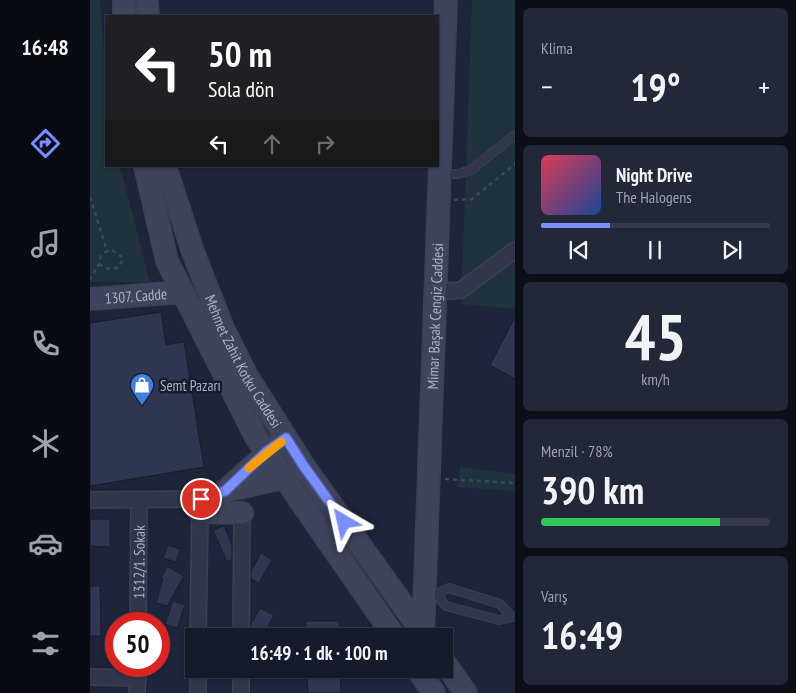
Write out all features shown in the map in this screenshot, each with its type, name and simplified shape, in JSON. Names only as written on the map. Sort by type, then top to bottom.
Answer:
[{"type":"main road","points":[[124,0],[124,15]]},
{"type":"main road","points":[[147,0],[148,15]]},
{"type":"main road","name":"Mimar Başak Cengiz Caddesi","points":[[425,628],[429,587],[428,478],[446,0]]},
{"type":"main road","name":"Mehmet Zahit Kotku Caddesi","points":[[145,167],[167,262],[256,437],[388,628]]},
{"type":"main road","name":"Mehmet Zahit Kotku Caddesi","points":[[165,167],[192,252],[222,328],[247,376],[303,465],[386,578],[419,628]]},
{"type":"main road","name":"1307. Cadde","points":[[90,299],[182,292]]},
{"type":"main road","points":[[225,491],[266,452],[286,438]]},
{"type":"main road","points":[[225,491],[283,478],[303,465]]},
{"type":"main road","points":[[200,512],[242,513]]},
{"type":"main road","points":[[386,578],[401,583],[429,587]]},
{"type":"main road","points":[[453,675],[466,693]]},
{"type":"main road","points":[[419,693],[420,678]]},
{"type":"main road","points":[[426,678],[434,693]]},
{"type":"street","points":[[435,292],[461,290],[515,250]]},
{"type":"street","points":[[90,500],[201,499],[225,491]]},
{"type":"street","name":"1312/1. Sokak","points":[[138,612],[139,500]]},
{"type":"street","points":[[198,628],[200,512]]},
{"type":"street","points":[[241,628],[242,513]]},
{"type":"street","points":[[90,677],[105,675]]},
{"type":"street","points":[[138,677],[138,693]]},
{"type":"street","points":[[198,678],[198,693]]},
{"type":"street","points":[[241,678],[241,693]]},
{"type":"lane","points":[[440,174],[458,174],[471,170],[515,134]]},
{"type":"lane","points":[[429,587],[449,588],[500,604],[512,617],[499,620],[446,606],[429,587]]},
{"type":"path","points":[[438,200],[472,200],[515,164]]},
{"type":"path","points":[[90,197],[107,251]]},
{"type":"path","points":[[90,280],[99,264],[101,255],[107,251],[112,250],[123,258],[121,265],[115,270],[107,270],[99,264]]},
{"type":"path","points":[[428,478],[515,483]]},
{"type":"shaded area","points":[[90,0],[100,0],[105,67],[105,167],[120,167],[150,282],[90,282]]},
{"type":"shaded area","points":[[472,0],[515,0],[515,309],[461,304]]},
{"type":"shaded area","points":[[460,467],[515,474],[515,491],[457,487]]},
{"type":"building","name":"Semt Pazarı","points":[[161,312],[166,345],[184,342],[204,467],[90,486],[90,323]]},
{"type":"building","points":[[515,317],[515,379],[490,365]]},
{"type":"building","points":[[90,519],[110,519],[110,547],[90,546]]},
{"type":"building","points":[[224,526],[232,545],[232,559],[227,562],[213,530]]},
{"type":"building","points":[[168,545],[180,549],[176,562],[163,558]]},
{"type":"building","points":[[261,553],[272,560],[259,583],[251,579],[251,571]]},
{"type":"building","points":[[167,566],[184,576],[167,606],[156,603],[163,579],[161,578]]},
{"type":"building","points":[[90,586],[100,586],[101,636],[90,636]]},
{"type":"building","points":[[173,601],[185,605],[177,628],[170,626],[169,612]]},
{"type":"building","points":[[260,608],[274,615],[267,628],[250,628]]},
{"type":"building","points":[[306,621],[339,621],[339,628],[306,628]]},
{"type":"building","points":[[307,678],[340,678],[341,693],[308,693]]},
{"type":"slow traffic","points":[[249,468],[266,452],[281,442]]},
{"type":"place","name":"Semt Pazarı","points":[[142,406]]},
{"type":"route","points":[[201,499],[225,491],[266,452],[286,438],[344,522]]}]
